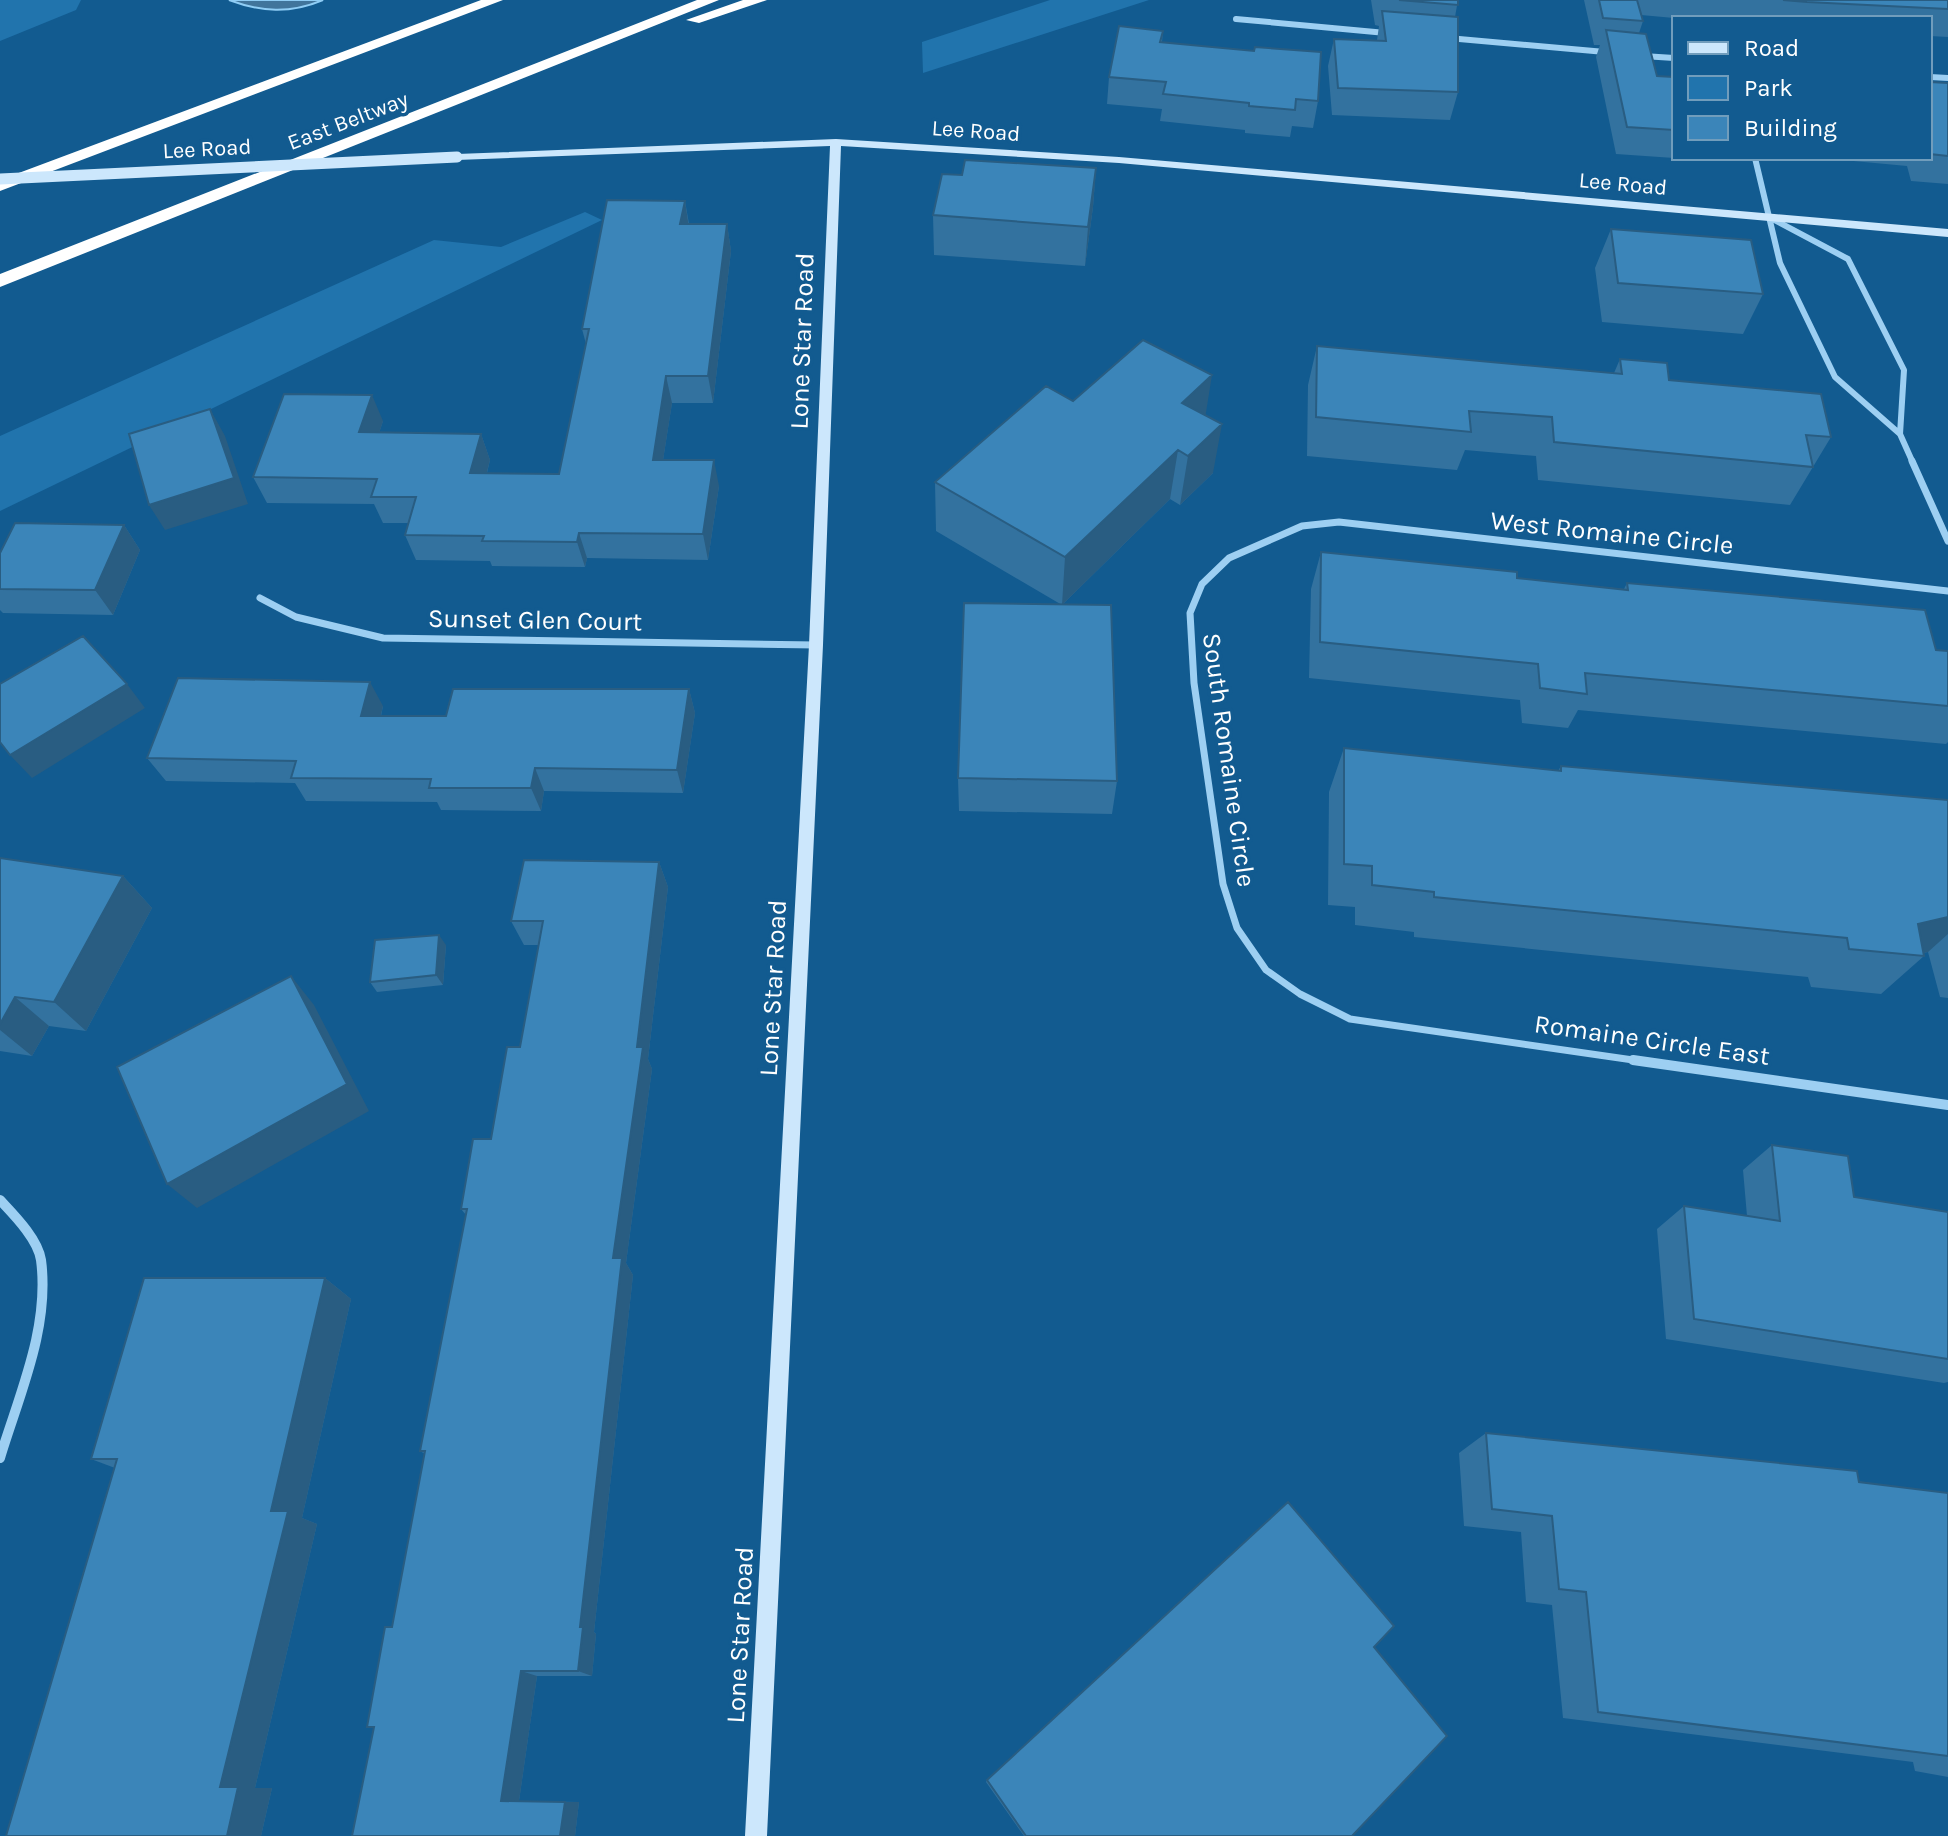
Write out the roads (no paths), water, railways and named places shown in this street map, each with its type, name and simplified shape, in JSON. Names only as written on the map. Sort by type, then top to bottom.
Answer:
[{"type":"highway","points":[[0,186],[495,0]]},
{"type":"highway","name":"East Beltway","points":[[0,281],[711,0]]},
{"type":"highway","points":[[569,57],[759,0]]},
{"type":"street","points":[[1236,19],[1392,33]]},
{"type":"street","points":[[1439,37],[1611,53]]},
{"type":"street","points":[[1627,54],[1672,58]]},
{"type":"street","name":"Lee Road","points":[[0,179],[762,142],[836,142],[1119,160],[1948,233]]},
{"type":"street","name":"Lone Star Road","points":[[756,1836],[816,645],[836,142]]},
{"type":"street","points":[[1755,160],[1780,263],[1835,377],[1900,434],[1948,541]]},
{"type":"street","points":[[1768,216],[1848,259],[1904,370],[1900,434]]},
{"type":"street","name":"West Romaine Circle","points":[[1273,535],[1302,526],[1339,522],[1948,591]]},
{"type":"street","name":"South Romaine Circle","points":[[1273,535],[1229,558],[1202,584],[1190,613],[1194,683],[1223,884],[1237,928],[1266,970],[1300,994],[1350,1019]]},
{"type":"street","name":"Sunset Glen Court","points":[[260,598],[296,617],[383,638],[816,645]]},
{"type":"street","name":"Romaine Circle East","points":[[1350,1019],[1948,1105]]},
{"type":"street","points":[[0,1200],[18,1219],[41,1258],[38,1336],[0,1458]]}]
